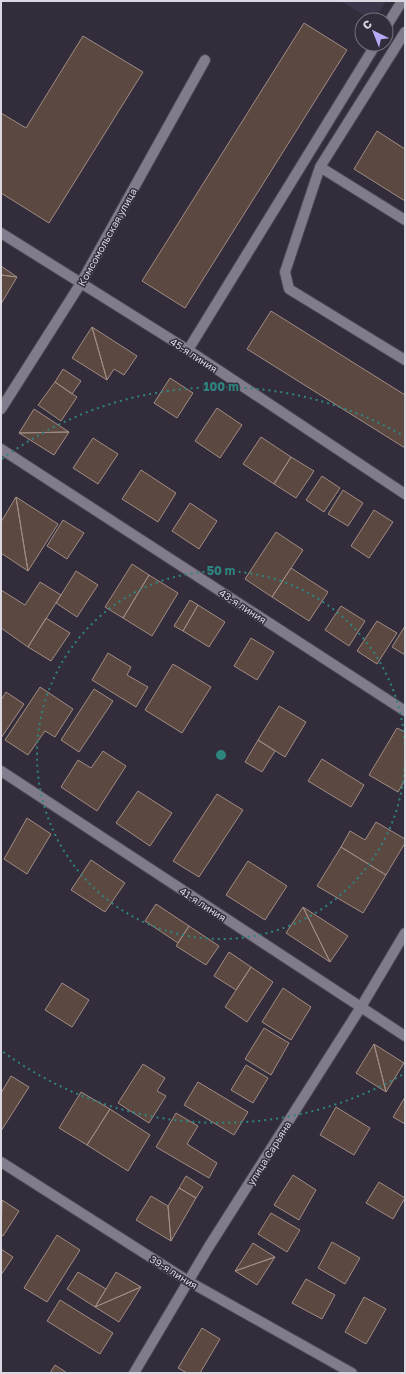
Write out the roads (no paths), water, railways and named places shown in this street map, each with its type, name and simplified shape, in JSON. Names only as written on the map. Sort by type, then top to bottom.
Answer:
[{"type":"street","points":[[394,14],[402,1]]},
{"type":"street","points":[[405,32],[320,167],[285,272],[289,289],[405,360]]},
{"type":"street","points":[[188,350],[371,52]]},
{"type":"street","name":"Комсомольская улица","points":[[1,409],[81,283],[206,60]]},
{"type":"street","points":[[320,167],[405,220]]},
{"type":"street","name":"45-я линия","points":[[1,233],[188,350],[405,494]]},
{"type":"street","name":"43-я линия","points":[[1,449],[405,711]]},
{"type":"street","name":"41-я линия","points":[[1,771],[405,1036]]},
{"type":"street","name":"улица Сарьяна","points":[[134,1373],[188,1281],[361,1007],[405,933]]},
{"type":"street","name":"39-я линия","points":[[1,1162],[188,1281],[352,1373]]}]
